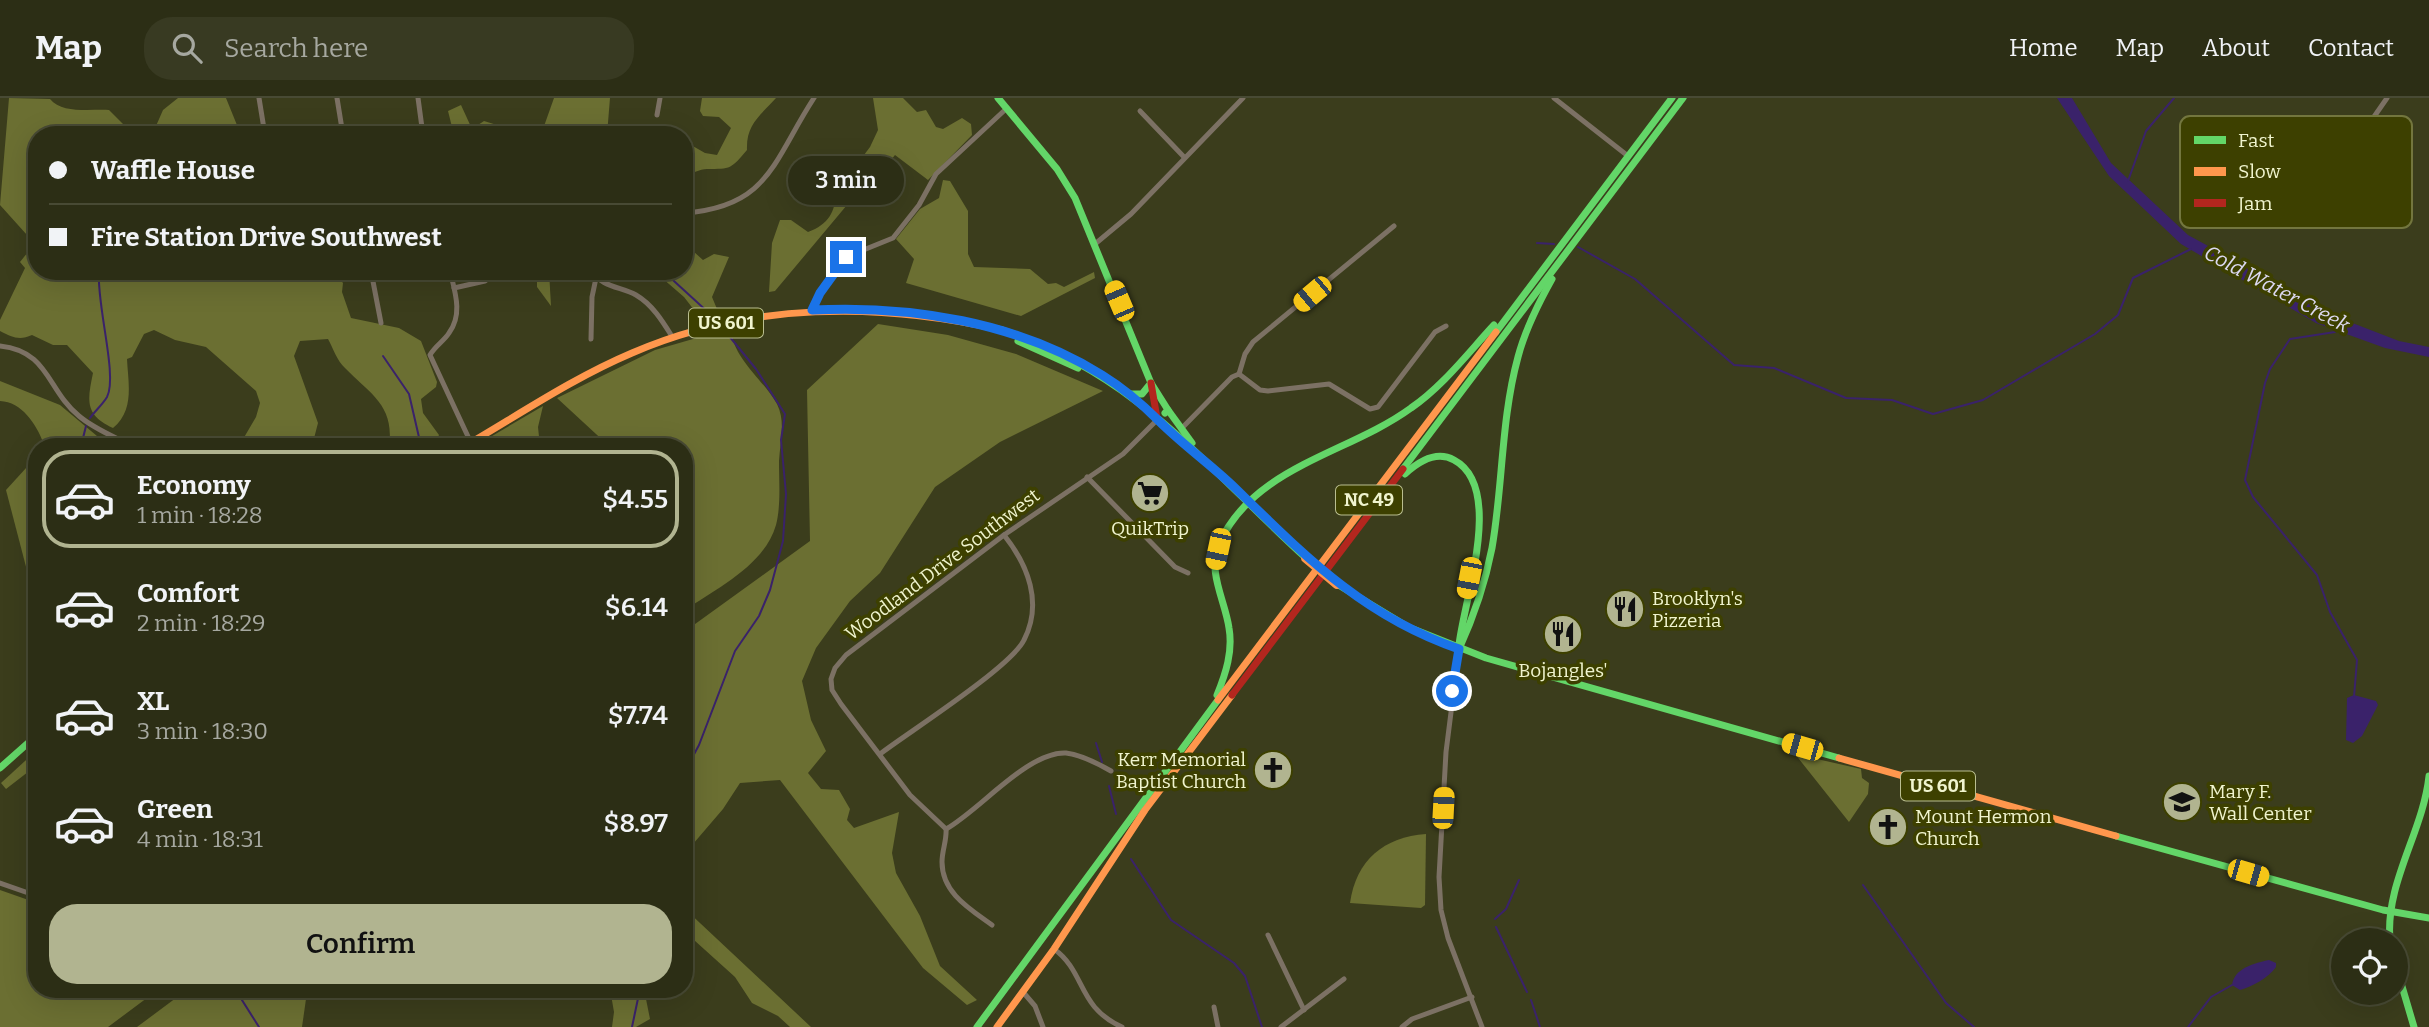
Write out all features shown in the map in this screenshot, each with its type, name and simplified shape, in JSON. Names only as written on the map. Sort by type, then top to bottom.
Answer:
[{"type":"main road","points":[[998,98],[1068,185],[1151,383],[1205,461]]},
{"type":"main road","name":"NC 49","points":[[977,1027],[1071,895],[1672,98]]},
{"type":"main road","name":"NC 49","points":[[997,1027],[1054,949],[1128,834],[1683,98]]},
{"type":"main road","points":[[1459,649],[1468,632],[1492,546],[1511,390],[1520,349],[1537,308],[1566,252]]},
{"type":"main road","points":[[1212,708],[1226,673],[1230,642],[1229,627],[1215,576],[1215,563],[1222,537],[1250,503],[1289,471],[1378,429],[1412,408],[1525,292]]},
{"type":"main road","name":"US 601","points":[[480,438],[602,369],[673,338],[754,317],[812,310],[864,309],[936,316],[1058,349],[1130,394],[1151,410],[1157,420]]},
{"type":"main road","name":"US 601","points":[[1012,335],[1015,340],[1072,365],[1157,420],[1337,584],[1397,623],[1459,649],[2389,912],[2429,918]]},
{"type":"main road","points":[[1130,394],[1142,394],[1151,383]]},
{"type":"main road","points":[[1151,383],[1157,420]]},
{"type":"main road","points":[[1157,420],[1168,410]]},
{"type":"main road","points":[[1387,489],[1413,466],[1434,457],[1460,462],[1479,484],[1480,516],[1459,630],[1459,649]]},
{"type":"main road","points":[[0,768],[28,743]]},
{"type":"main road","points":[[2390,928],[2389,912],[2425,807],[2429,776]]},
{"type":"main road","points":[[997,1027],[994,1021],[1012,996],[1013,988],[1008,985]]},
{"type":"main road","points":[[2408,1005],[2414,1027]]},
{"type":"street","points":[[259,98],[264,126]]},
{"type":"street","points":[[337,98],[342,126]]},
{"type":"street","points":[[418,98],[422,126]]},
{"type":"street","points":[[657,115],[660,98]]},
{"type":"street","points":[[693,212],[719,210],[748,196],[763,181],[814,98]]},
{"type":"street","points":[[1095,244],[1131,214],[1243,98]]},
{"type":"street","points":[[1554,98],[1628,156]]},
{"type":"street","points":[[2375,116],[2387,98]]},
{"type":"street","points":[[812,310],[820,293],[846,257],[868,246],[888,243],[919,205],[936,174],[1007,108]]},
{"type":"street","points":[[1140,111],[1184,157]]},
{"type":"street","points":[[1181,429],[1239,374],[1245,354],[1253,342],[1394,226]]},
{"type":"street","points":[[372,280],[381,323]]},
{"type":"street","points":[[452,280],[457,311],[453,327],[430,355],[465,438]]},
{"type":"street","points":[[454,288],[486,280]]},
{"type":"street","points":[[591,339],[593,280]]},
{"type":"street","points":[[606,280],[637,296],[655,312],[673,338]]},
{"type":"street","points":[[1239,374],[1260,390],[1268,391],[1329,384],[1364,406],[1374,408],[1386,400],[1435,332],[1446,326]]},
{"type":"street","points":[[0,346],[15,348],[37,360],[64,401],[80,417],[118,438]]},
{"type":"street","name":"Woodland Drive Southwest","points":[[946,829],[910,794],[834,695],[831,679],[835,668],[867,639],[1004,535],[1129,449],[1157,420]]},
{"type":"street","points":[[1087,477],[1175,567],[1188,573]]},
{"type":"street","points":[[880,754],[1007,659],[1025,639],[1032,612],[1032,588],[1020,557],[1004,535]]},
{"type":"street","points":[[1459,649],[1447,732],[1439,877],[1446,930],[1482,1027]]},
{"type":"street","points":[[992,925],[962,903],[948,887],[942,864],[946,829],[1026,768],[1056,755],[1083,757],[1111,771]]},
{"type":"street","points":[[0,883],[28,893]]},
{"type":"street","points":[[1268,935],[1304,1010]]},
{"type":"street","points":[[1054,949],[1065,959],[1097,1012],[1122,1027]]},
{"type":"street","points":[[1281,1027],[1344,979]]},
{"type":"street","points":[[1023,992],[1035,1006],[1043,1027]]},
{"type":"street","points":[[1402,1027],[1412,1019],[1472,997]]},
{"type":"street","points":[[1214,1007],[1218,1027]]},
{"type":"green space","points":[[9,98],[50,99],[69,109],[109,110],[125,126],[28,126],[28,237],[0,205]]},
{"type":"green space","points":[[178,98],[226,98],[237,126],[156,126],[163,110]]},
{"type":"green space","points":[[554,98],[610,98],[608,126],[544,126]]},
{"type":"green space","points":[[702,98],[776,98],[755,121],[749,133],[747,150],[734,164],[726,168],[693,173],[693,146],[705,153],[717,155],[731,128],[719,117],[703,116],[700,111]]},
{"type":"green space","points":[[873,98],[903,98],[917,112],[926,110],[936,127],[943,129],[962,118],[971,124],[972,135],[928,180],[895,155],[861,197],[847,205],[775,291],[769,292],[772,243],[780,220],[791,220],[808,232],[828,219],[833,211],[835,192],[828,160],[834,159],[846,179],[870,147],[878,130]]},
{"type":"green space","points":[[461,105],[471,126],[452,126],[448,111]]},
{"type":"green space","points":[[484,121],[500,126],[476,126]]},
{"type":"green space","points":[[943,180],[950,181],[968,211],[968,254],[974,267],[1030,269],[1048,284],[1056,283],[1064,287],[1094,272],[1095,278],[1021,316],[906,283],[914,259],[896,239],[920,209],[939,198]]},
{"type":"green space","points":[[693,251],[703,260],[714,254],[729,257],[712,297],[717,309],[698,315],[684,297],[664,280],[693,280]]},
{"type":"green space","points":[[28,252],[28,280],[340,280],[351,318],[399,328],[421,341],[437,382],[436,387],[421,399],[423,413],[439,435],[438,438],[390,438],[384,410],[342,365],[328,339],[300,341],[294,356],[318,423],[314,438],[244,438],[256,417],[260,403],[256,391],[206,347],[175,340],[154,330],[144,334],[132,357],[127,359],[129,395],[125,413],[113,428],[93,413],[89,400],[93,373],[67,345],[53,345],[32,335],[16,338],[0,331],[0,320],[25,268],[20,262]]},
{"type":"green space","points":[[537,280],[550,280],[551,306],[537,287]]},
{"type":"green space","points":[[878,324],[948,335],[1016,354],[1103,391],[1000,442],[935,487],[880,573],[850,601],[816,648],[802,681],[811,720],[826,751],[808,773],[821,789],[839,790],[850,809],[847,820],[854,828],[899,812],[892,853],[896,873],[920,916],[940,966],[977,1000],[967,1005],[923,968],[780,780],[740,783],[723,809],[693,844],[693,626],[810,541],[807,390]]},
{"type":"green space","points":[[731,328],[742,359],[771,395],[780,411],[782,432],[778,518],[770,540],[738,575],[693,605],[693,438],[600,438],[557,398],[655,350]]},
{"type":"green space","points":[[0,381],[60,405],[97,438],[41,438],[27,415],[15,405],[0,401]]},
{"type":"green space","points":[[543,406],[538,427],[539,438],[489,438]]},
{"type":"green space","points":[[28,466],[28,574],[6,490]]},
{"type":"green space","points":[[1795,754],[1861,769],[1862,778],[1869,783],[1868,794],[1849,822]]},
{"type":"green space","points":[[28,758],[28,772],[6,789],[1,783]]},
{"type":"green space","points":[[1426,834],[1425,905],[1421,908],[1350,903],[1359,874],[1374,853],[1397,840]]},
{"type":"green space","points":[[0,890],[28,900],[28,998],[147,998],[108,1027],[0,1027]]},
{"type":"green space","points":[[693,916],[811,1027],[790,1027],[778,1016],[752,1003],[735,977],[693,939]]},
{"type":"green space","points":[[176,998],[306,998],[302,1027],[137,1027]]},
{"type":"green space","points":[[612,998],[646,998],[650,1019],[636,1027],[612,1027],[614,1012]]},
{"type":"water","name":"Cold Water Creek","points":[[2057,98],[2072,98],[2111,163],[2188,235],[2342,319],[2399,341],[2429,347],[2429,357],[2385,348],[2316,323],[2181,244],[2109,176]]},
{"type":"water","points":[[2354,695],[2376,701],[2378,705],[2362,736],[2353,743],[2346,740],[2347,698]]},
{"type":"water","points":[[2269,960],[2276,963],[2276,967],[2265,978],[2240,990],[2232,985],[2241,970]]},
{"type":"waterway","points":[[2128,181],[2146,131],[2174,98]]},
{"type":"waterway","points":[[1537,243],[1554,244]]},
{"type":"waterway","points":[[1578,247],[1635,279],[1734,365],[1774,368],[1846,398],[1892,400],[1933,414],[1983,400],[2095,334],[2118,315],[2133,278],[2191,249]]},
{"type":"waterway","points":[[90,418],[107,397],[110,387],[109,356],[99,280]]},
{"type":"waterway","points":[[673,280],[710,314]]},
{"type":"waterway","points":[[693,756],[735,651],[759,616],[770,590],[783,541],[786,494],[781,440],[785,414],[756,369],[725,331]]},
{"type":"waterway","name":"Cold Water Creek","points":[[2335,332],[2290,339],[2270,369],[2245,480],[2253,497],[2317,575],[2330,612],[2357,660],[2354,697]]},
{"type":"waterway","points":[[383,356],[409,394],[419,438]]},
{"type":"waterway","points":[[83,438],[86,426]]},
{"type":"waterway","points":[[1096,743],[1102,762]]},
{"type":"waterway","points":[[1109,786],[1116,814]]},
{"type":"waterway","points":[[1131,859],[1171,920],[1234,963],[1245,976],[1262,1027]]},
{"type":"waterway","points":[[1495,919],[1506,909],[1519,880]]},
{"type":"waterway","points":[[1863,885],[1946,1003],[1974,1027]]},
{"type":"waterway","points":[[1496,927],[1527,992]]},
{"type":"waterway","points":[[2188,1027],[2211,997],[2232,985]]},
{"type":"waterway","points":[[241,998],[259,1027]]},
{"type":"waterway","points":[[632,1027],[638,998]]},
{"type":"waterway","points":[[1531,1000],[1540,1027]]},
{"type":"traffic: fast","points":[[998,98],[1057,169],[1075,198],[1151,383],[1168,410],[1165,413]]},
{"type":"traffic: fast","points":[[1496,332],[1672,98]]},
{"type":"traffic: fast","points":[[1403,469],[1683,98]]},
{"type":"traffic: fast","points":[[1459,649],[1478,600],[1492,548],[1512,380],[1524,337],[1552,279]]},
{"type":"traffic: fast","points":[[1217,695],[1226,670],[1230,637],[1216,575],[1216,555],[1219,544],[1235,518],[1255,496],[1279,479],[1386,424],[1411,408],[1444,379],[1494,325]]},
{"type":"traffic: fast","points":[[1002,330],[1050,349],[1092,371],[1131,397],[1201,457],[1306,558]]},
{"type":"traffic: fast","points":[[1018,341],[1078,368]]},
{"type":"traffic: fast","points":[[1130,394],[1142,394],[1151,383]]},
{"type":"traffic: fast","points":[[1168,410],[1192,443]]},
{"type":"traffic: fast","points":[[1405,474],[1428,459],[1447,457],[1469,474],[1477,494],[1478,545],[1459,645]]},
{"type":"traffic: fast","points":[[1337,584],[1408,627],[1486,658],[1839,758]]},
{"type":"traffic: fast","points":[[977,1027],[1218,700]]},
{"type":"traffic: fast","points":[[0,768],[28,743]]},
{"type":"traffic: fast","points":[[2390,928],[2393,898],[2420,817],[2429,776]]},
{"type":"traffic: fast","points":[[2116,836],[2383,910],[2429,918]]},
{"type":"traffic: fast","points":[[2408,1005],[2414,1027]]},
{"type":"traffic: slow","points":[[479,438],[610,363],[677,336],[722,324],[768,316],[862,312],[956,321],[1002,330]]},
{"type":"traffic: slow","points":[[1218,700],[1496,332]]},
{"type":"traffic: slow","points":[[1306,558],[1337,584]]},
{"type":"traffic: slow","points":[[997,1027],[1054,949],[1145,810],[1232,695]]},
{"type":"traffic: slow","points":[[1839,758],[2116,836]]},
{"type":"traffic: jam","points":[[1151,383],[1157,418]]},
{"type":"traffic: jam","points":[[1232,695],[1403,469]]},
{"type":"place","name":"QuikTrip","points":[[1150,493]]},
{"type":"place","name":"Brooklyn's Pizzeria","points":[[1625,609]]},
{"type":"place","name":"Bojangles'","points":[[1563,634]]},
{"type":"place","name":"Kerr Memorial Baptist Church","points":[[1273,770]]},
{"type":"place","name":"Mary F. Wall Center","points":[[2182,802]]},
{"type":"place","name":"Mount Hermon Church","points":[[1888,827]]},
{"type":"route","points":[[846,257],[820,293],[812,310],[864,309],[959,320],[1016,334],[1058,349],[1104,376],[1151,410],[1157,420],[1190,447],[1291,545],[1337,584],[1397,623],[1459,649],[1452,691]]}]
